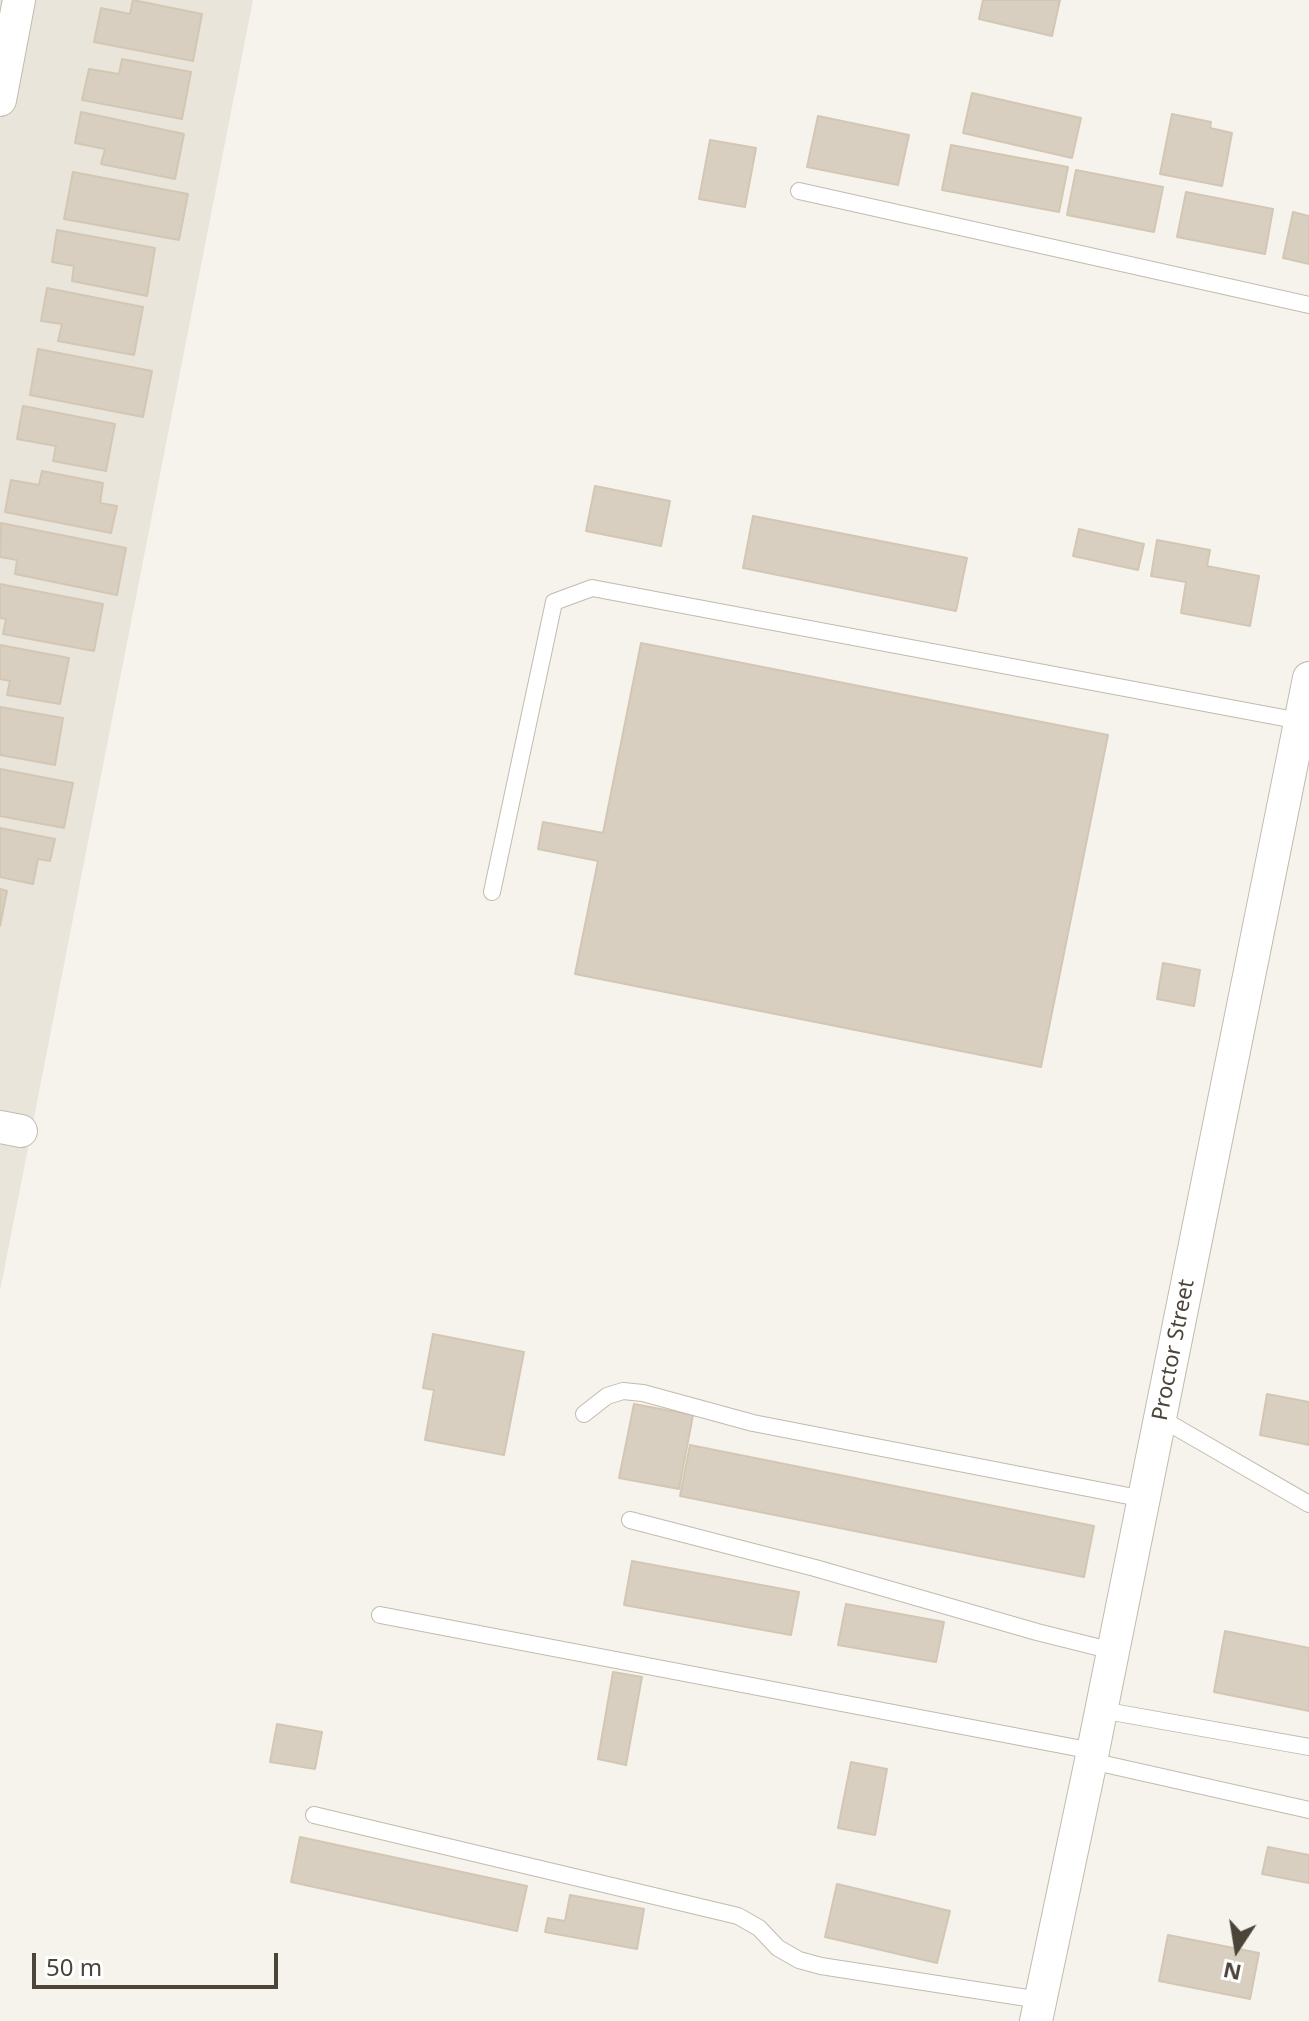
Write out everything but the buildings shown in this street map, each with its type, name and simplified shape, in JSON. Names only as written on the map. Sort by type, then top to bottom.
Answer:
[{"type":"street","points":[[0,100],[19,0]]},
{"type":"street","name":"Proctor Street","points":[[1038,2010],[1301,743],[1309,678]]},
{"type":"lane","points":[[799,191],[1309,305]]},
{"type":"lane","points":[[492,892],[554,602],[592,588],[1301,743]]},
{"type":"lane","points":[[584,1414],[607,1396],[623,1391],[643,1393],[753,1423],[1144,1499]]},
{"type":"lane","points":[[1160,1418],[1309,1504]]},
{"type":"lane","points":[[630,1520],[1113,1651]]},
{"type":"lane","points":[[380,1615],[1092,1756],[1309,1810]]},
{"type":"lane","points":[[1101,1710],[1309,1747]]},
{"type":"lane","points":[[314,1815],[738,1916],[759,1928],[778,1948],[799,1960],[821,1966],[1038,2010]]},
{"type":"shaded area","points":[[0,0],[253,0],[0,1291]]}]
